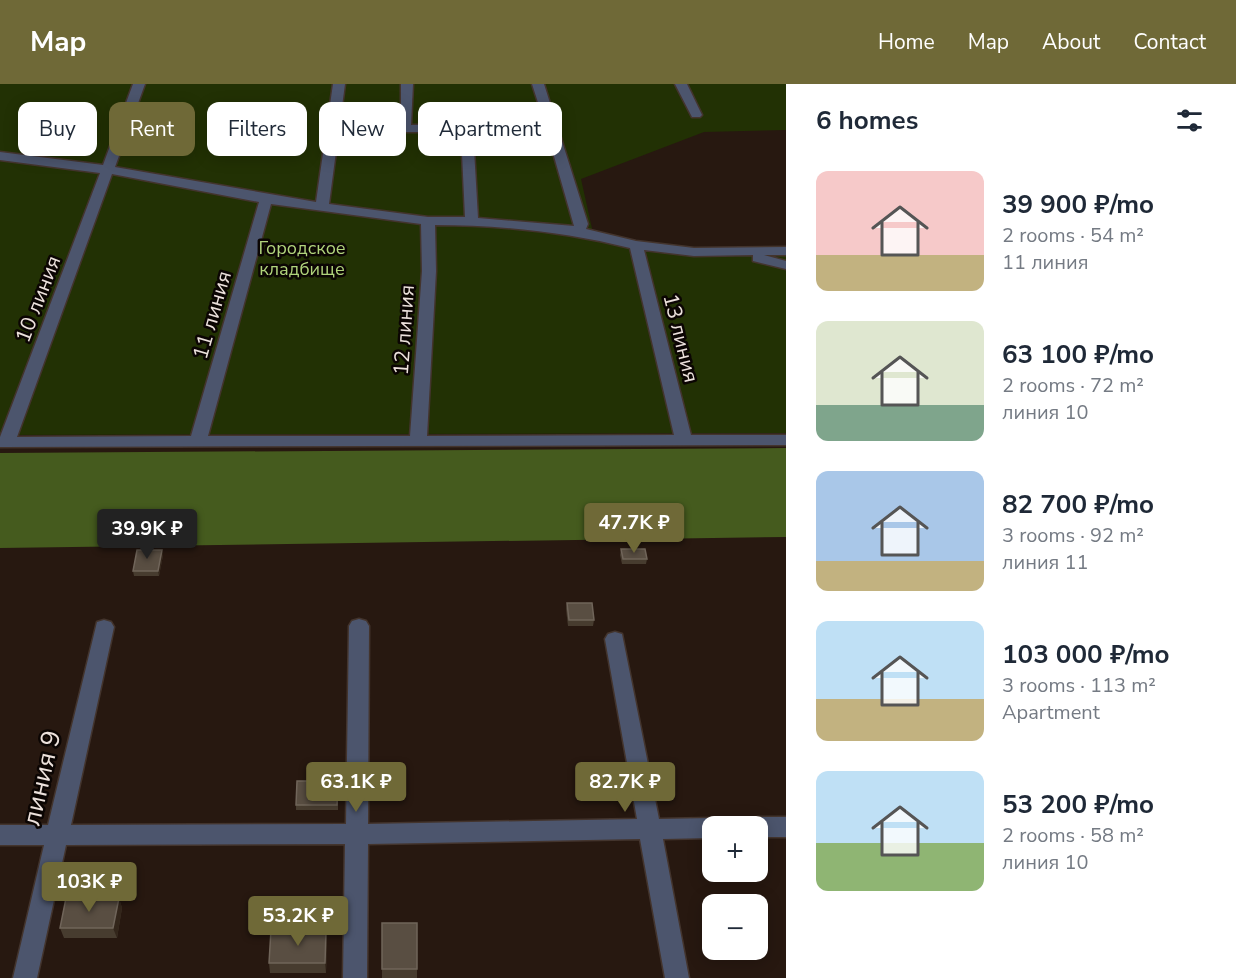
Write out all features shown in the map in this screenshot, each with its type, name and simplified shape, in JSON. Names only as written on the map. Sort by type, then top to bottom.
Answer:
[{"type":"street","name":"10 линия","points":[[3,442],[109,170],[139,84]]},
{"type":"street","points":[[322,207],[339,84]]},
{"type":"street","points":[[407,84],[405,129],[418,129]]},
{"type":"street","points":[[538,84],[544,102]]},
{"type":"street","points":[[681,84],[696,115]]},
{"type":"street","points":[[0,156],[109,170],[322,207],[428,221],[472,221],[579,231],[636,244],[769,259],[786,265]]},
{"type":"street","points":[[468,156],[472,221]]},
{"type":"street","points":[[560,156],[581,224],[579,231]]},
{"type":"street","name":"11 линия","points":[[198,442],[266,199]]},
{"type":"street","name":"12 линия","points":[[418,441],[429,271],[428,221]]},
{"type":"street","name":"13 линия","points":[[636,244],[684,441]]},
{"type":"street","points":[[694,252],[786,251]]},
{"type":"street","points":[[3,442],[786,441]]},
{"type":"street","points":[[355,978],[359,626]]},
{"type":"street","name":"линия 9","points":[[25,978],[104,627]]},
{"type":"street","points":[[615,639],[677,978]]},
{"type":"street","points":[[768,827],[786,827]]},
{"type":"street","points":[[0,835],[358,834],[702,828]]},
{"type":"green space","name":"Городское кладбище","points":[[0,84],[786,84],[786,130],[704,132],[581,179],[593,233],[687,249],[786,251],[786,433],[0,435]]},
{"type":"green space","points":[[786,448],[786,537],[0,548],[0,453]]},
{"type":"building","points":[[621,549],[645,549],[647,559],[623,559]]},
{"type":"building","points":[[137,550],[162,550],[158,571],[133,571]]},
{"type":"building","points":[[567,603],[592,603],[594,620],[569,620]]},
{"type":"building","points":[[297,781],[338,781],[337,805],[296,805]]},
{"type":"building","points":[[66,898],[119,898],[113,928],[60,928]]},
{"type":"building","points":[[382,923],[417,923],[417,969],[382,969]]},
{"type":"building","points":[[271,930],[326,930],[325,963],[269,963]]}]
